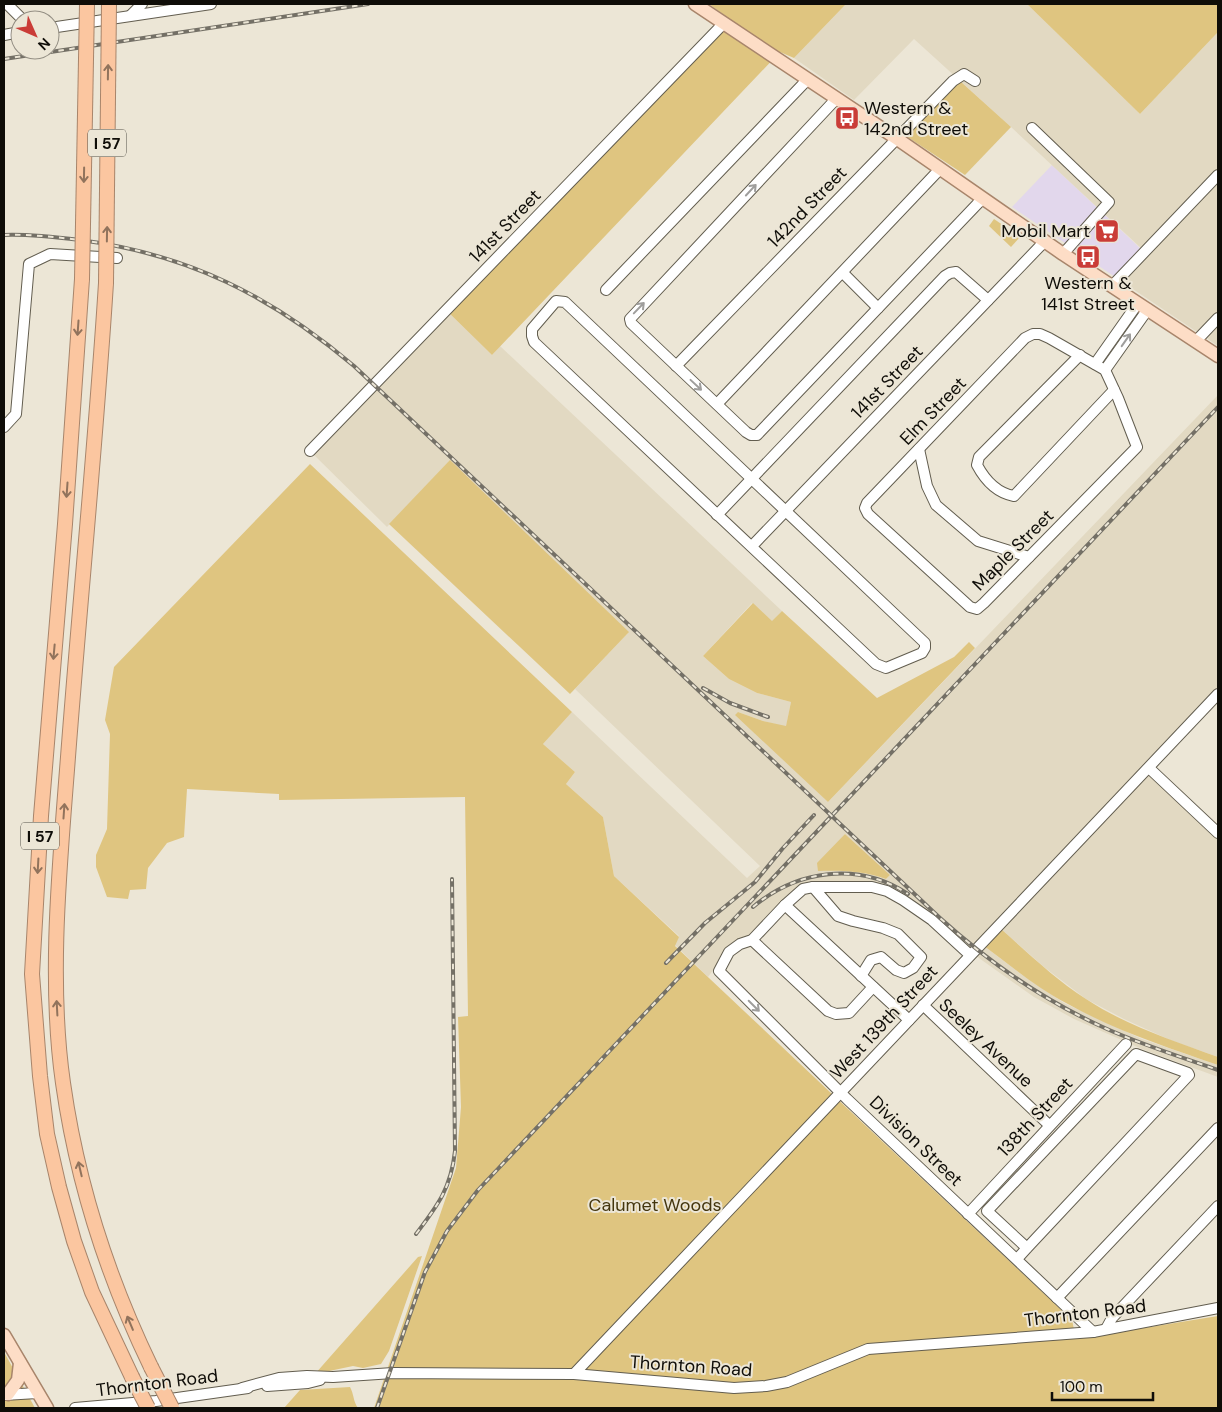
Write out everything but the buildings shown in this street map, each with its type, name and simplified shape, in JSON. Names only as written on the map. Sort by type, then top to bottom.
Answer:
[{"type":"highway","name":"I 57","points":[[87,4],[82,279],[41,816],[32,974],[37,1046],[47,1134],[74,1241],[92,1292],[148,1408]]},
{"type":"highway","name":"I 57","points":[[109,4],[106,283],[62,830],[56,990],[63,1083],[86,1194],[110,1273],[134,1333],[172,1408]]},
{"type":"main road","points":[[695,4],[896,138],[1063,254],[1218,356]]},
{"type":"main road","points":[[4,1335],[46,1408]]},
{"type":"main road","points":[[6,1395],[18,1380],[20,1363]]},
{"type":"street","points":[[131,15],[142,4]]},
{"type":"street","points":[[60,26],[211,4]]},
{"type":"street","name":"141st Street","points":[[310,451],[724,23]]},
{"type":"street","name":"142nd Street","points":[[676,366],[953,80],[964,74],[975,81]]},
{"type":"street","points":[[606,290],[808,80]]},
{"type":"street","points":[[836,98],[630,319],[631,324],[746,432],[751,435],[757,435],[983,198]]},
{"type":"street","points":[[1032,128],[1109,202],[1063,254]]},
{"type":"street","points":[[716,404],[843,273],[940,169]]},
{"type":"street","points":[[1112,286],[1218,175]]},
{"type":"street","name":"141st Street","points":[[752,546],[1045,241]]},
{"type":"street","points":[[4,427],[16,414],[29,264],[50,254],[117,258]]},
{"type":"street","points":[[717,515],[945,276],[956,272],[988,300]]},
{"type":"street","points":[[843,273],[878,308]]},
{"type":"street","points":[[556,301],[565,302],[786,512],[926,643],[922,653],[886,668],[876,664],[534,342],[532,329],[556,301]]},
{"type":"street","points":[[1096,364],[1143,306]]},
{"type":"street","points":[[1105,370],[1143,306]]},
{"type":"street","points":[[1196,341],[1218,318]]},
{"type":"street","name":"Elm Street","points":[[865,508],[867,503],[1025,338],[1033,334],[1040,334],[1080,355]]},
{"type":"street","points":[[1080,355],[1096,364],[1105,370],[1114,390],[1014,496],[998,490],[983,477],[977,465],[979,457],[1080,355]]},
{"type":"street","name":"Maple Street","points":[[865,508],[868,514],[970,607],[977,609],[1136,447],[1114,390]]},
{"type":"street","points":[[919,449],[927,486],[936,505],[978,542],[1029,557]]},
{"type":"street","name":"West 139th Street","points":[[574,1374],[1218,694]]},
{"type":"street","points":[[1149,768],[1218,834]]},
{"type":"street","points":[[813,887],[838,916],[898,934],[921,957],[913,968],[904,973],[896,970],[881,957],[871,960],[861,976]]},
{"type":"street","points":[[873,987],[848,1013],[836,1014],[828,1011],[752,940],[785,905],[803,890],[813,887],[872,887],[887,891],[932,920],[970,955]]},
{"type":"street","points":[[785,905],[909,1020]]},
{"type":"street","name":"Division Street","points":[[752,940],[740,944],[729,952],[719,971],[840,1092],[1093,1332]]},
{"type":"street","name":"Seeley Avenue","points":[[923,1005],[1049,1125]]},
{"type":"street","name":"138th Street","points":[[968,1214],[1126,1044]]},
{"type":"street","points":[[1017,1260],[1189,1075],[1188,1073],[1136,1054],[987,1211],[1027,1248]]},
{"type":"street","points":[[1057,1298],[1218,1128]]},
{"type":"street","points":[[1106,1329],[1112,1318],[1218,1206]]},
{"type":"street","name":"Thornton Road","points":[[75,1408],[156,1401],[242,1388],[308,1383],[333,1378],[393,1373],[574,1374],[734,1388],[766,1386],[787,1382],[868,1349],[1093,1332],[1218,1308]]},
{"type":"street","points":[[6,1395],[37,1392]]},
{"type":"shaded area","points":[[846,4],[1027,4],[1140,114],[1218,32],[1218,346],[1115,277],[1142,249],[914,39],[854,100],[794,58]]},
{"type":"shaded area","points":[[1052,165],[1142,250],[1115,277],[1012,207]]},
{"type":"shaded area","points":[[446,310],[492,355],[500,346],[782,611],[772,622],[752,603],[703,656],[729,679],[757,693],[791,702],[786,727],[738,712],[828,802],[1218,395],[1218,687],[970,951],[872,884],[844,881],[812,884],[753,936],[721,959],[708,977],[675,945],[679,936],[614,876],[603,817],[566,784],[575,772],[543,744],[572,712],[747,878],[760,866],[575,689],[628,633],[450,461],[387,527],[310,451]],"holes":[[[845,834],[890,875],[886,879],[871,874],[846,870],[818,870]]]},
{"type":"shaded area","points":[[1148,773],[1218,839],[1218,1057],[1170,1040],[1086,999],[1044,967],[1001,929]]},
{"type":"shaded area","points":[[984,946],[1064,1003],[1142,1039],[1218,1065],[1218,1077],[1142,1049],[1074,1019],[1034,997],[976,956]]},
{"type":"green space","points":[[709,4],[846,4],[794,58],[780,52],[492,355],[446,310],[724,23],[735,23]]},
{"type":"green space","points":[[1027,4],[1218,4],[1218,32],[1140,114]]},
{"type":"green space","points":[[960,81],[1011,127],[965,175],[906,136]]},
{"type":"green space","points":[[994,219],[1020,237],[1011,247],[989,226]]},
{"type":"green space","points":[[450,460],[629,632],[570,694],[389,524]]},
{"type":"green space","name":"Calumet Woods","points":[[310,464],[572,712],[543,744],[575,772],[566,784],[603,817],[614,876],[679,937],[675,946],[1072,1320],[1076,1339],[1218,1316],[1218,1408],[374,1408],[456,1168],[461,1107],[458,1017],[468,1016],[465,797],[279,800],[279,794],[187,789],[184,837],[167,843],[148,868],[146,889],[130,890],[128,899],[107,897],[96,867],[96,855],[107,829],[110,734],[105,720],[114,667]]},
{"type":"green space","points":[[753,603],[772,621],[782,611],[877,698],[954,657],[969,642],[975,648],[828,802],[735,715],[738,712],[763,721],[786,726],[791,702],[757,693],[729,679],[703,656]]},
{"type":"green space","points":[[845,834],[890,875],[886,879],[853,872],[818,871],[817,863]]},
{"type":"green space","points":[[1001,929],[1053,974],[1086,999],[1133,1025],[1218,1057],[1218,1065],[1121,1030],[1084,1013],[1045,991],[984,946]]},
{"type":"green space","points":[[422,1256],[389,1351],[381,1364],[363,1368],[353,1366],[315,1374],[418,1257]]},
{"type":"green space","points":[[4,1352],[35,1408],[4,1408]]},
{"type":"green space","points":[[350,1387],[358,1408],[284,1408],[300,1390]]},
{"type":"railway","points":[[4,59],[368,4]]},
{"type":"railway","points":[[4,235],[32,235],[80,240],[157,256],[226,282],[259,299],[323,341],[354,366],[959,935],[999,966],[1040,994],[1084,1018],[1162,1051],[1218,1070]]},
{"type":"railway","points":[[377,1408],[425,1272],[447,1231],[478,1190],[1218,407]]},
{"type":"railway","points":[[703,688],[730,703],[768,717]]},
{"type":"railway","points":[[666,963],[705,923],[755,882],[814,815]]},
{"type":"railway","points":[[753,907],[770,894],[789,885],[808,878],[828,874],[849,874],[869,877],[889,884],[908,894]]},
{"type":"railway","points":[[416,1234],[431,1214],[447,1186],[455,1151],[452,879]]},
{"type":"place","name":"Western & 142nd Street","points":[[847,118]]},
{"type":"place","name":"Mobil Mart","points":[[1107,231]]},
{"type":"place","name":"Western & 141st Street","points":[[1088,257]]}]
